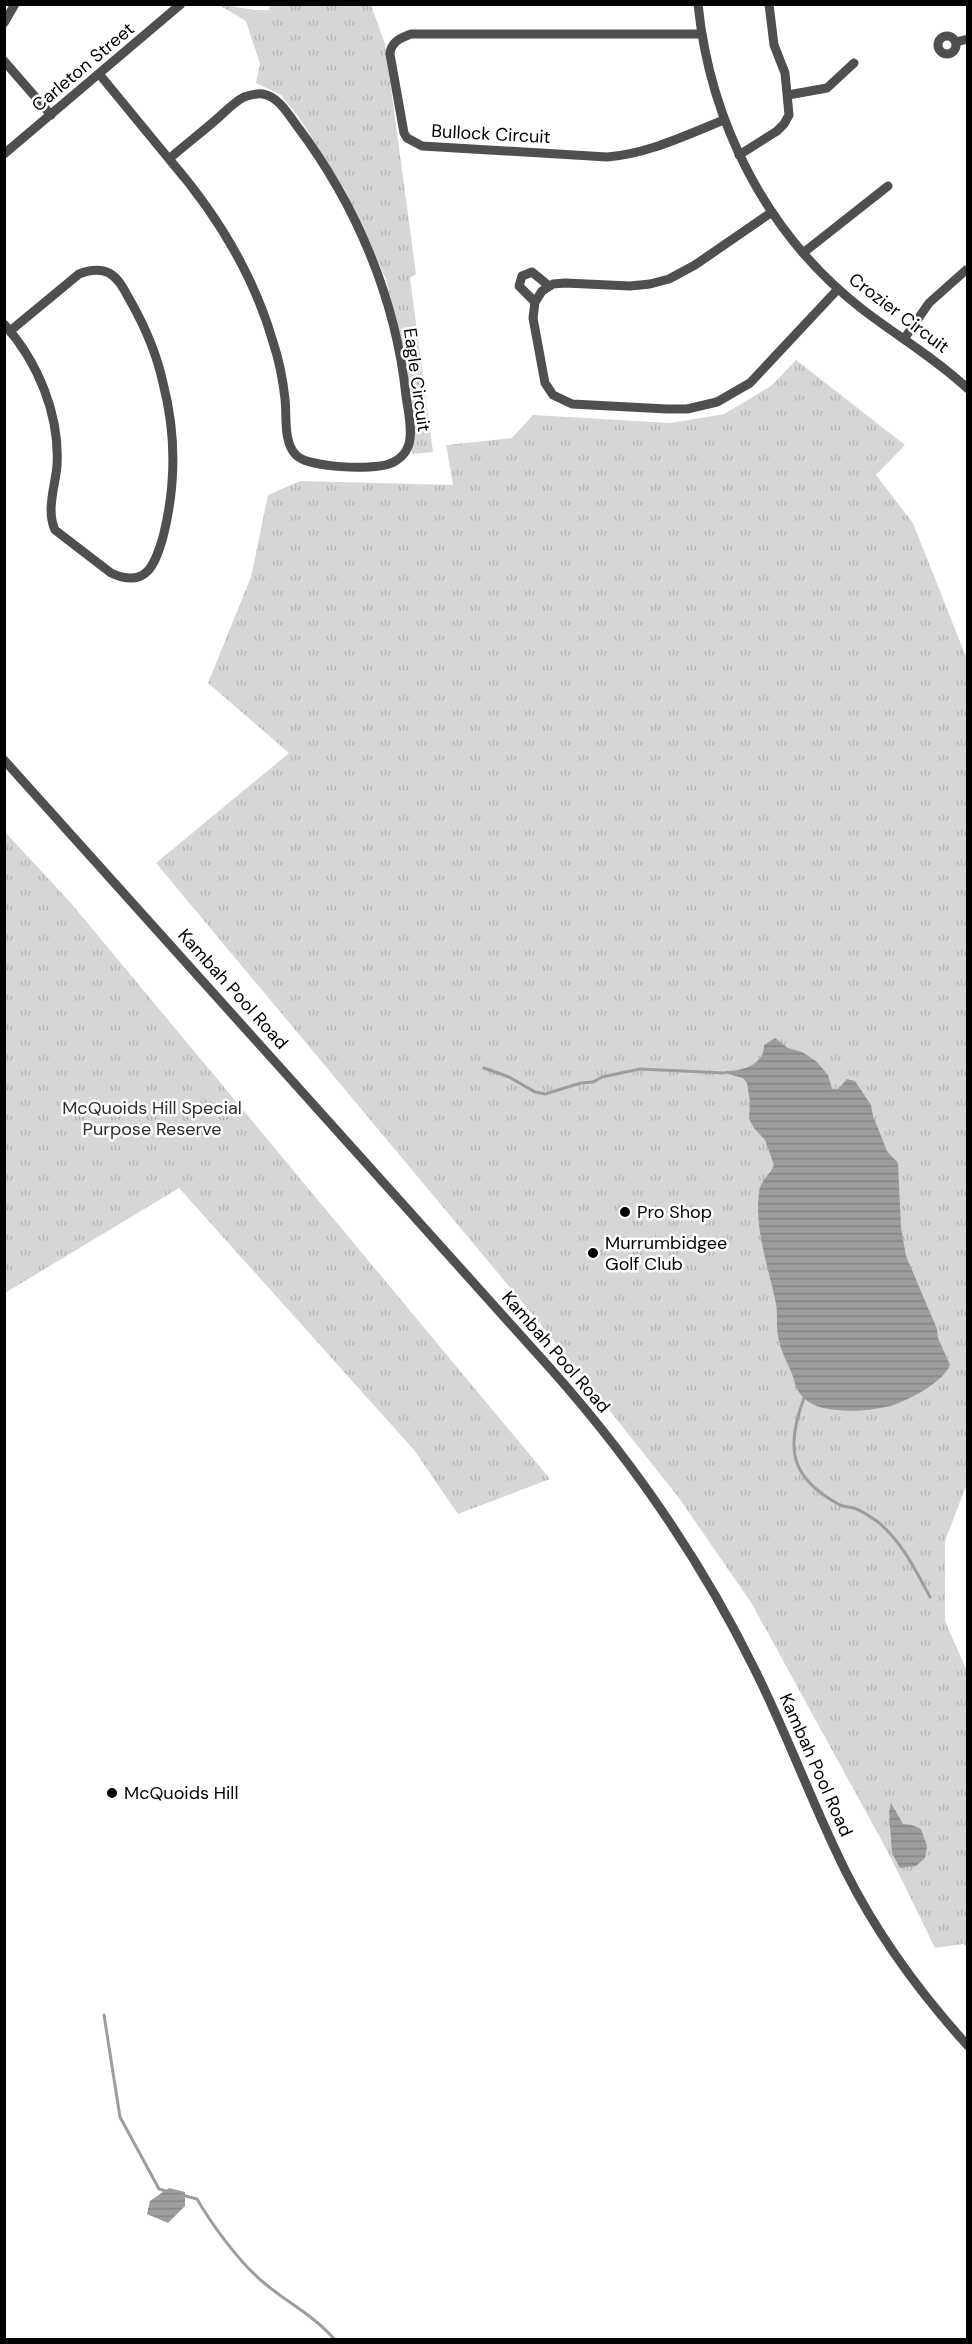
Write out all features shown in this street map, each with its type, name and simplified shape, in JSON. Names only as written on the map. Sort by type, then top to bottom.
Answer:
[{"type":"street","points":[[4,23],[15,4]]},
{"type":"street","name":"Carleton Street","points":[[4,154],[181,4]]},
{"type":"street","name":"Crozier Circuit","points":[[698,4],[707,67],[724,120],[739,155],[772,212],[803,253],[838,289],[934,360],[968,389]]},
{"type":"street","points":[[739,155],[777,131],[784,123],[789,110],[783,65],[774,45],[769,4]]},
{"type":"street","name":"Bullock Circuit","points":[[701,34],[411,34],[400,38],[392,45],[390,54],[404,133],[415,144],[422,146],[607,157],[624,156],[648,149],[724,120]]},
{"type":"street","points":[[956,42],[968,39]]},
{"type":"street","points":[[4,61],[51,115]]},
{"type":"street","points":[[788,95],[827,88],[854,63]]},
{"type":"street","name":"Eagle Circuit","points":[[100,75],[213,215],[235,249],[253,285],[278,360],[285,398],[289,442],[295,454],[303,461],[318,466],[379,466],[398,459],[409,444],[407,402],[399,348],[381,283],[356,221],[334,181],[309,142],[281,105],[272,97],[263,94],[246,96],[169,159]]},
{"type":"street","points":[[803,253],[888,186]]},
{"type":"street","points":[[772,212],[695,265],[669,279],[630,286],[565,283],[549,286],[542,291],[535,302],[533,318],[545,383],[553,395],[572,404],[677,409],[717,402],[735,394],[750,383],[838,289]]},
{"type":"street","points":[[91,270],[104,271],[117,280],[138,315],[153,348],[163,382],[170,417],[173,452],[172,487],[167,523],[156,561],[149,571],[142,575],[133,578],[111,573],[56,530],[51,521],[50,511],[57,464],[52,415],[41,381],[27,355],[7,327],[78,274],[91,270]]},
{"type":"street","points":[[904,339],[929,303],[966,270]]},
{"type":"street","points":[[535,302],[519,286],[522,276],[532,273],[549,286]]},
{"type":"street","name":"Kambah Pool Road","points":[[4,760],[562,1382],[626,1461],[686,1547],[727,1616],[769,1696],[821,1820],[861,1899],[914,1981],[968,2046]]},
{"type":"green space","points":[[219,5],[269,10],[270,5],[371,5],[385,44],[416,274],[410,278],[433,452],[412,454],[408,373],[386,279],[345,190],[298,116],[281,95],[256,83],[260,64],[246,21]]},
{"type":"green space","name":"Murrumbidgee Golf Club","points":[[796,360],[905,445],[876,475],[913,523],[968,662],[968,1481],[945,1541],[945,1621],[967,1671],[967,1948],[964,1944],[935,1948],[889,1854],[752,1604],[679,1498],[548,1333],[156,863],[289,753],[208,683],[251,577],[268,495],[300,481],[453,485],[446,445],[512,438],[533,415],[671,423],[724,414],[771,386]]},
{"type":"green space","name":"McQuoids Hill Special Purpose Reserve","points":[[5,832],[70,902],[550,1479],[458,1514],[414,1450],[179,1188],[5,1293]]},
{"type":"shaded area","points":[[775,1038],[788,1048],[802,1052],[816,1061],[828,1075],[832,1089],[838,1089],[847,1079],[855,1081],[871,1105],[887,1151],[898,1163],[901,1228],[906,1256],[950,1365],[934,1383],[918,1394],[896,1404],[875,1409],[848,1411],[822,1408],[812,1404],[797,1389],[780,1346],[776,1304],[760,1235],[758,1206],[760,1188],[774,1165],[765,1140],[749,1119],[750,1102],[747,1083],[743,1078],[724,1073],[750,1066],[756,1062],[763,1052],[764,1045]]},
{"type":"shaded area","points":[[891,1803],[903,1824],[921,1829],[927,1846],[925,1858],[916,1866],[900,1868],[892,1853],[889,1812]]},
{"type":"shaded area","points":[[169,2188],[185,2192],[185,2206],[168,2223],[147,2214],[150,2201]]},
{"type":"waterway","points":[[484,1068],[509,1077],[535,1092],[545,1094],[581,1083],[593,1082],[602,1077],[640,1069],[724,1073]]},
{"type":"waterway","points":[[804,1398],[798,1416],[794,1447],[796,1460],[802,1473],[823,1495],[840,1505],[863,1512],[887,1530],[907,1556],[930,1597]]},
{"type":"waterway","points":[[104,2015],[120,2117],[159,2189],[169,2192]]},
{"type":"waterway","points":[[182,2195],[197,2199],[227,2243],[254,2274],[319,2324],[335,2340]]},
{"type":"place","name":"Pro Shop","points":[[625,1212]]},
{"type":"place","name":"Murrumbidgee Golf Club","points":[[593,1253]]},
{"type":"place","name":"McQuoids Hill","points":[[112,1793]]}]
